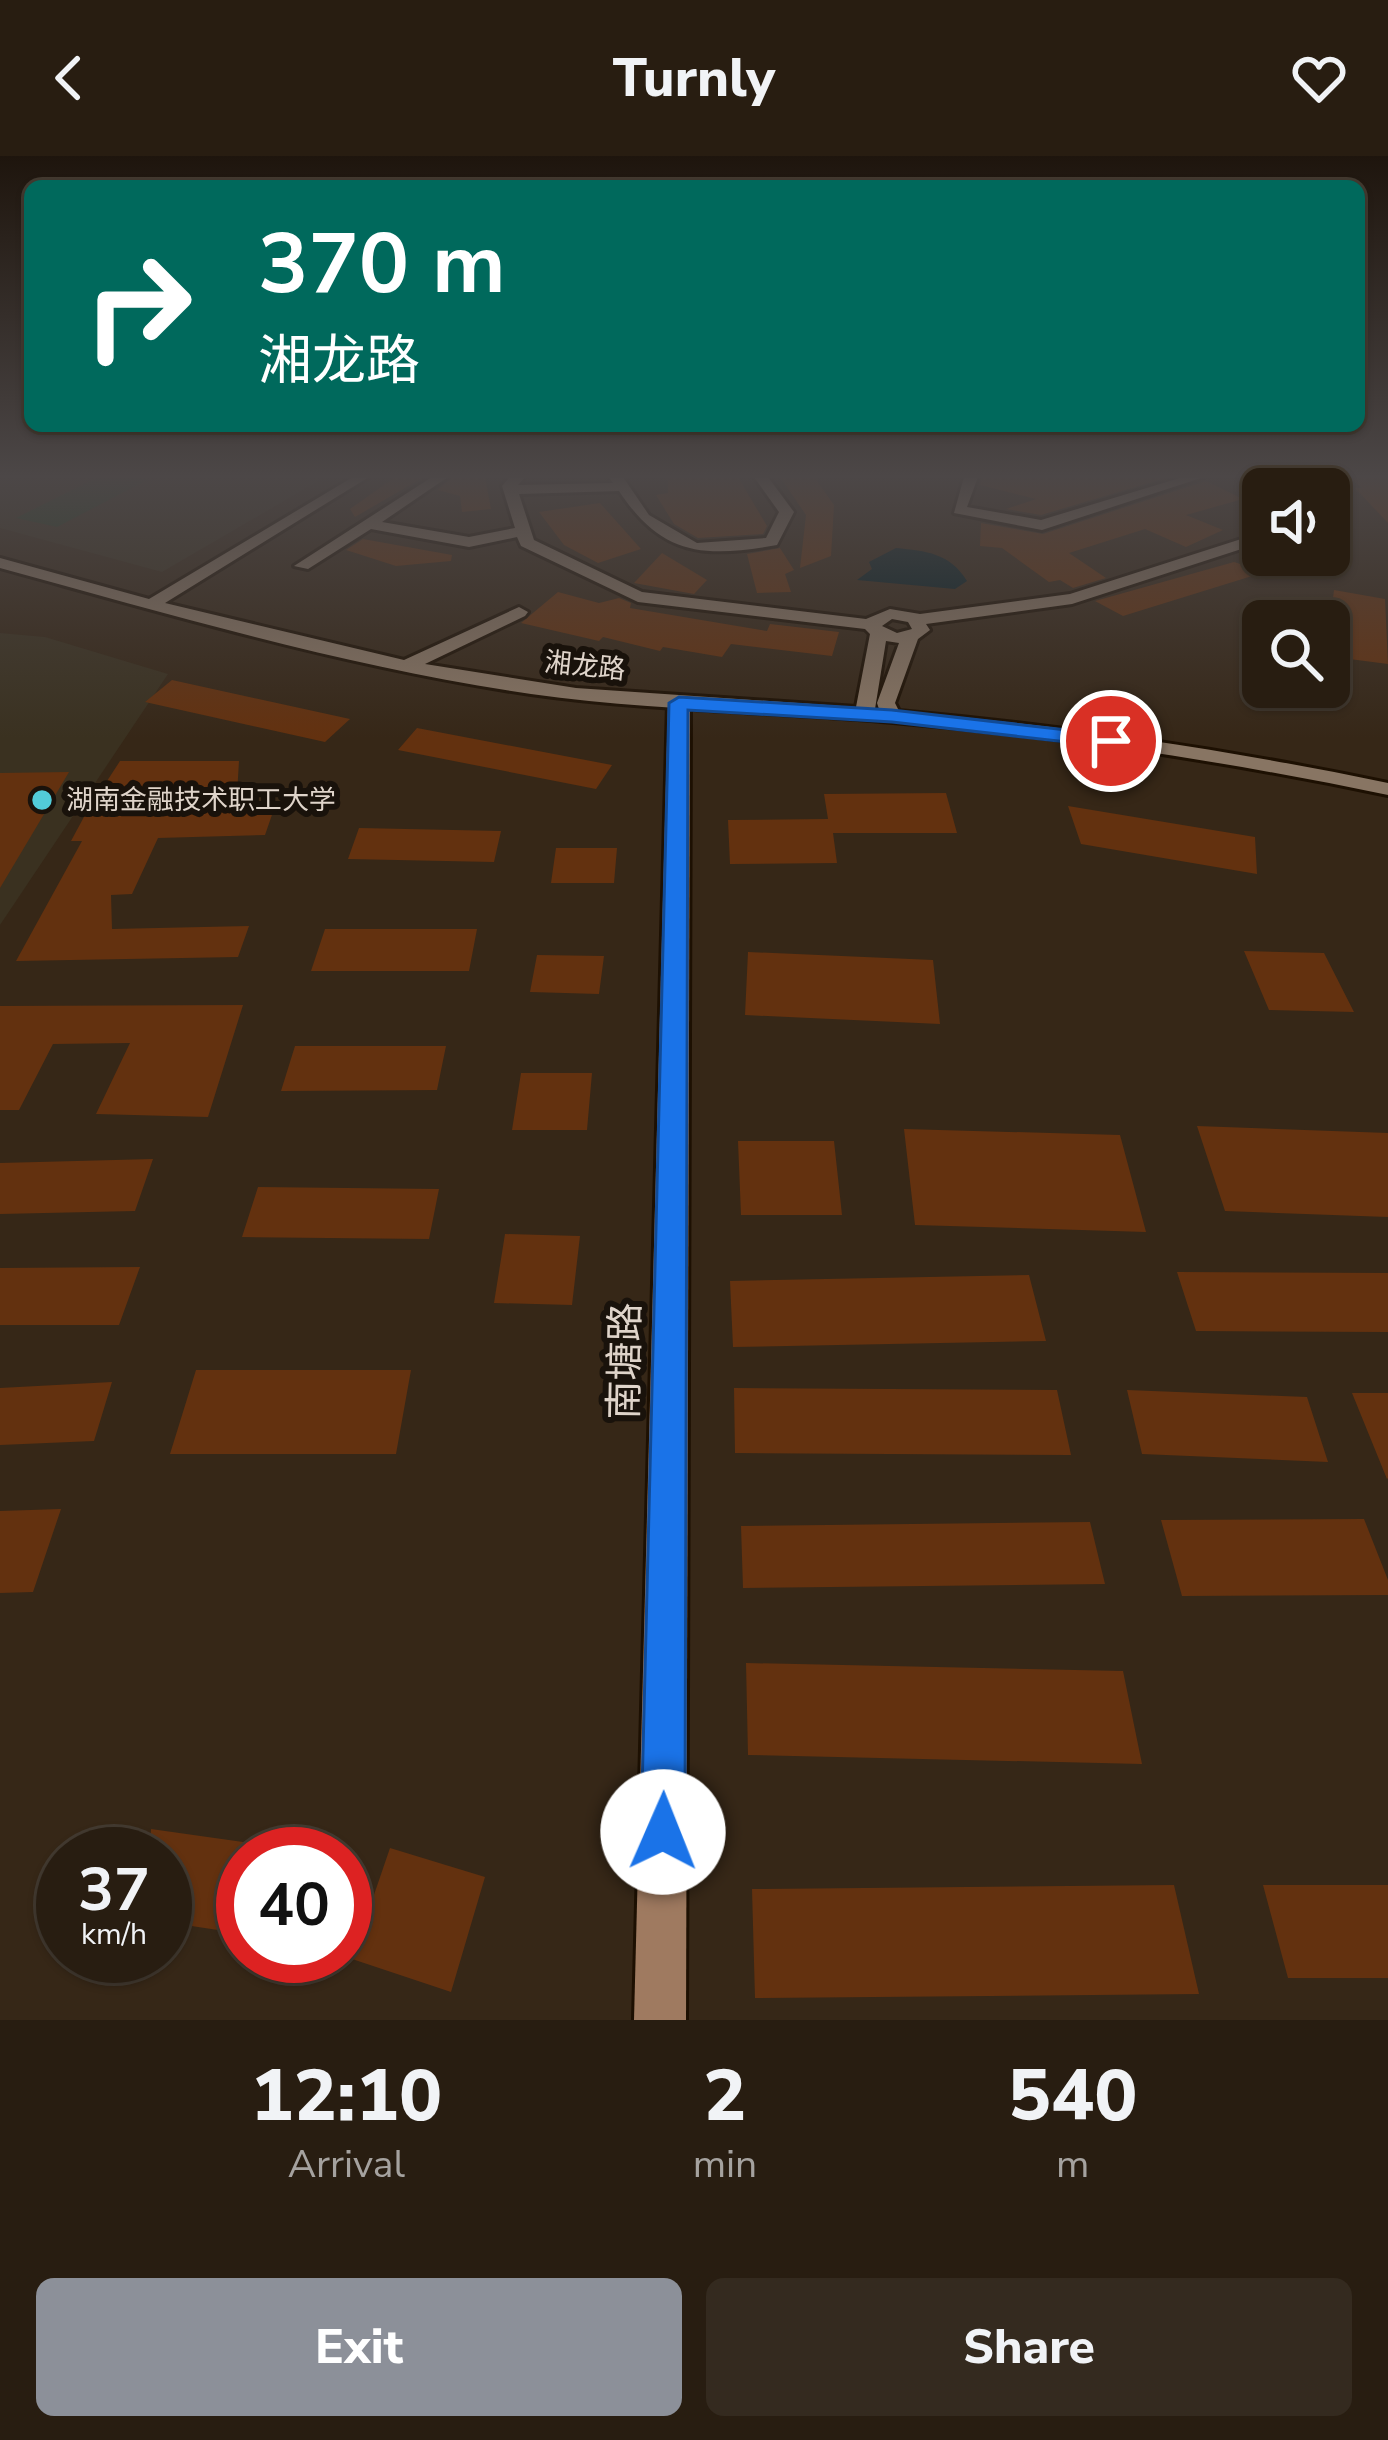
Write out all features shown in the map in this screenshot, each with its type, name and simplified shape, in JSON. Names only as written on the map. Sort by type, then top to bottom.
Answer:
[{"type":"street","name":"湘龙路","points":[[4,564],[261,635],[531,688],[892,716],[1155,746],[1283,766],[1388,790]]},
{"type":"street","points":[[153,602],[217,564]]},
{"type":"street","points":[[570,564],[638,597],[876,629],[913,629],[1072,599],[1180,564]]},
{"type":"street","points":[[407,666],[519,612]]},
{"type":"street","points":[[865,714],[876,629]]},
{"type":"street","points":[[892,716],[886,703],[913,629]]},
{"type":"street","name":"南塘路","points":[[661,2020],[679,703]]},
{"type":"shaded area","points":[[132,564],[176,564],[162,572]]},
{"type":"shaded area","name":"湖南金融技术职工大学","points":[[0,633],[45,637],[168,674],[0,925]]},
{"type":"water","points":[[870,564],[951,564],[967,581],[955,589],[857,580],[872,569]]},
{"type":"building","points":[[652,564],[680,564],[707,580],[694,594],[634,583]]},
{"type":"building","points":[[750,564],[790,564],[794,570],[785,574],[791,592],[757,593]]},
{"type":"building","points":[[1024,564],[1085,564],[1106,578],[1073,588],[1060,580],[1049,582]]},
{"type":"building","points":[[1227,564],[1242,565],[1242,576],[1252,576],[1123,616],[1095,601]]},
{"type":"building","points":[[1334,590],[1385,599],[1388,664],[1350,659],[1350,600],[1333,600]]},
{"type":"building","points":[[558,592],[599,603],[619,598],[631,603],[630,608],[767,631],[770,624],[839,632],[832,656],[731,644],[722,657],[663,647],[660,651],[603,637],[599,641],[521,623]]},
{"type":"building","points":[[172,680],[350,719],[325,742],[145,702]]},
{"type":"building","points":[[417,728],[612,765],[596,789],[398,750]]},
{"type":"building","points":[[120,761],[239,761],[236,811],[274,809],[265,835],[158,838],[132,894],[111,895],[112,929],[249,926],[238,957],[16,961],[82,841],[71,841]]},
{"type":"building","points":[[69,772],[34,831],[0,888],[0,773]]},
{"type":"building","points":[[946,793],[957,833],[833,833],[837,863],[730,864],[728,820],[828,819],[824,794]]},
{"type":"building","points":[[1068,806],[1255,837],[1257,874],[1081,844]]},
{"type":"building","points":[[359,828],[501,831],[494,862],[348,859]]},
{"type":"building","points":[[556,848],[617,848],[614,883],[551,883]]},
{"type":"building","points":[[325,929],[477,929],[469,971],[311,971]]},
{"type":"building","points":[[1244,951],[1324,953],[1354,1012],[1269,1010]]},
{"type":"building","points":[[748,952],[933,960],[940,1024],[745,1015]]},
{"type":"building","points":[[537,955],[604,956],[599,994],[530,992]]},
{"type":"building","points":[[243,1005],[208,1117],[96,1114],[130,1043],[53,1044],[19,1110],[0,1110],[0,1006]]},
{"type":"building","points":[[295,1046],[446,1046],[437,1090],[281,1091]]},
{"type":"building","points":[[521,1073],[592,1073],[587,1130],[512,1130]]},
{"type":"building","points":[[1197,1126],[1388,1133],[1388,1217],[1225,1211]]},
{"type":"building","points":[[904,1129],[1120,1135],[1146,1232],[915,1225]]},
{"type":"building","points":[[738,1141],[834,1141],[842,1215],[741,1215]]},
{"type":"building","points":[[153,1159],[135,1211],[0,1214],[0,1163]]},
{"type":"building","points":[[258,1187],[439,1189],[429,1239],[242,1237]]},
{"type":"building","points":[[505,1234],[580,1236],[572,1305],[494,1303]]},
{"type":"building","points":[[140,1267],[119,1325],[0,1325],[0,1268]]},
{"type":"building","points":[[1177,1272],[1388,1273],[1388,1332],[1196,1331]]},
{"type":"building","points":[[1029,1275],[1046,1341],[733,1347],[730,1281]]},
{"type":"building","points":[[196,1370],[411,1370],[396,1454],[170,1454]]},
{"type":"building","points":[[112,1382],[94,1441],[0,1445],[0,1388]]},
{"type":"building","points":[[734,1388],[1057,1390],[1071,1455],[735,1453]]},
{"type":"building","points":[[1127,1390],[1307,1397],[1328,1462],[1142,1454]]},
{"type":"building","points":[[1352,1393],[1388,1393],[1387,1479]]},
{"type":"building","points":[[61,1509],[33,1592],[0,1593],[0,1511]]},
{"type":"building","points":[[1364,1519],[1388,1580],[1388,1595],[1182,1596],[1161,1520]]},
{"type":"building","points":[[1090,1522],[1105,1584],[743,1588],[741,1526]]},
{"type":"building","points":[[746,1663],[1123,1671],[1142,1764],[748,1755]]},
{"type":"building","points":[[192,1835],[216,1838],[216,1930],[192,1926]]},
{"type":"building","points":[[390,1848],[485,1877],[451,1992],[372,1966],[372,1901]]},
{"type":"building","points":[[1174,1885],[1199,1994],[755,1998],[752,1889]]},
{"type":"building","points":[[1263,1885],[1388,1885],[1388,1978],[1288,1978]]},
{"type":"place","name":"湖南金融技术职工大学","points":[[42,800]]},
{"type":"route","points":[[663,1832],[679,703],[892,716],[1111,741]]}]
